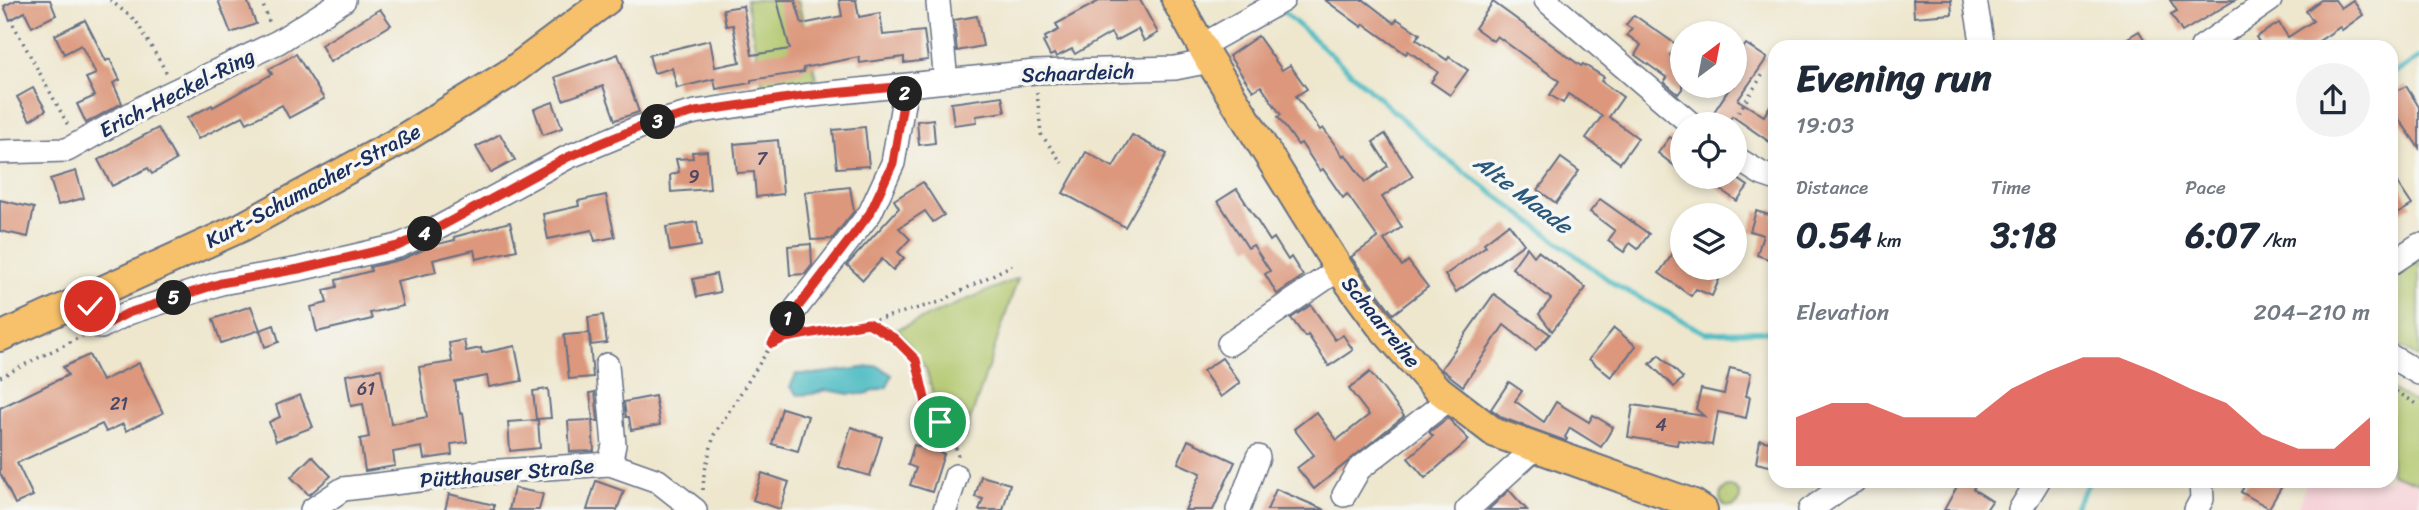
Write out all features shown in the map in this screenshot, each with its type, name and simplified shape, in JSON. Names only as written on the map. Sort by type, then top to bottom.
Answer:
[{"type":"main road","name":"Kurt-Schumacher-Straße","points":[[0,337],[242,227],[396,143],[507,75],[607,0]]},
{"type":"main road","name":"Schaarreihe","points":[[1176,0],[1205,54],[1339,269],[1414,366],[1449,399],[1495,433],[1694,508]]},
{"type":"street","name":"Erich-Heckel-Ring","points":[[0,152],[67,150],[177,89],[278,43],[344,0]]},
{"type":"street","name":"Schaardeich","points":[[101,327],[128,313],[221,283],[299,269],[398,246],[436,229],[568,157],[640,127],[695,112],[802,96],[1035,72],[1175,68],[1205,54],[1283,0]]},
{"type":"street","points":[[1546,0],[1677,112]]},
{"type":"street","points":[[1975,0],[1982,40]]},
{"type":"street","points":[[2212,40],[2270,0]]},
{"type":"street","points":[[938,3],[946,81]]},
{"type":"street","points":[[787,334],[870,213],[893,163],[906,86]]},
{"type":"street","points":[[1747,165],[1768,176]]},
{"type":"street","points":[[2398,259],[2419,245]]},
{"type":"street","points":[[1229,344],[1339,269]]},
{"type":"street","points":[[87,299],[101,327]]},
{"type":"street","points":[[2398,361],[2419,373]]},
{"type":"street","points":[[607,365],[614,445],[610,464]]},
{"type":"street","points":[[1344,495],[1359,469],[1449,399]]},
{"type":"street","points":[[1466,510],[1535,448]]},
{"type":"street","points":[[1238,510],[1258,457]]},
{"type":"street","name":"Pütthauser Straße","points":[[312,510],[343,489],[485,472],[610,464],[658,481],[699,504]]},
{"type":"street","points":[[945,510],[956,476]]},
{"type":"street","points":[[1810,510],[1841,488]]},
{"type":"street","points":[[2020,510],[2034,488]]},
{"type":"street","points":[[2196,510],[2202,499],[2201,488]]},
{"type":"path","points":[[110,0],[136,21],[177,89]]},
{"type":"path","points":[[261,0],[278,43]]},
{"type":"path","points":[[13,24],[79,144]]},
{"type":"path","points":[[1739,112],[1765,71]]},
{"type":"path","points":[[1035,72],[1041,134],[1062,163]]},
{"type":"path","points":[[699,504],[714,435],[772,344],[787,334],[868,323],[940,302],[1012,265]]},
{"type":"path","points":[[868,323],[894,338],[916,360],[926,403],[953,437],[959,459],[956,476]]},
{"type":"path","points":[[0,377],[101,327]]},
{"type":"path","points":[[772,344],[787,334]]},
{"type":"path","points":[[2398,393],[2419,405]]},
{"type":"shaded area","points":[[2398,476],[2419,483],[2419,510],[2297,510],[2305,488],[2398,488]]},
{"type":"green space","points":[[746,0],[798,0],[820,95],[766,102]]},
{"type":"green space","points":[[2419,245],[2419,358],[2398,345],[2398,259]]},
{"type":"green space","points":[[1018,278],[964,439],[936,404],[926,369],[898,329]]},
{"type":"green space","points":[[2398,393],[2419,405],[2419,483],[2398,476]]},
{"type":"green space","points":[[1730,487],[1737,490],[1740,497],[1737,504],[1730,507],[1723,504],[1720,497],[1723,490]]},
{"type":"water","points":[[878,366],[892,375],[887,387],[865,394],[826,390],[798,395],[790,387],[796,374]]},
{"type":"building","points":[[16,0],[50,0],[56,15],[32,27],[25,12],[10,20],[4,6]]},
{"type":"building","points":[[218,0],[247,0],[256,24],[231,33]]},
{"type":"building","points":[[777,0],[795,0],[802,24],[842,16],[839,0],[856,0],[859,17],[880,13],[883,35],[924,31],[928,60],[904,63],[904,57],[860,63],[859,57],[803,68],[804,72],[751,80],[751,83],[716,89],[714,79],[677,88],[672,68],[654,73],[649,55],[710,40],[715,67],[740,62],[733,25],[726,26],[723,9],[743,6],[752,55],[790,49]]},
{"type":"building","points":[[1101,0],[1140,0],[1158,33],[1144,41],[1138,29],[1116,41],[1111,33],[1075,54],[1072,49],[1056,57],[1054,54],[1050,56],[1043,42],[1045,37],[1059,30],[1056,24]]},
{"type":"building","points":[[1325,0],[1364,0],[1394,23],[1397,19],[1420,34],[1416,39],[1447,60],[1449,57],[1468,70],[1450,95],[1431,82],[1438,72],[1408,51],[1406,54],[1364,24],[1362,27]]},
{"type":"building","points":[[1913,0],[1951,0],[1952,14],[1914,17]]},
{"type":"building","points":[[2170,0],[2235,0],[2182,32],[2171,14],[2177,11]]},
{"type":"building","points":[[2321,0],[2335,0],[2341,8],[2353,0],[2363,15],[2342,30],[2340,27],[2320,40],[2258,40],[2256,37],[2279,23],[2288,37],[2313,21],[2306,11]]},
{"type":"building","points":[[1493,2],[1581,66],[1583,64],[1604,77],[1601,81],[1623,97],[1609,117],[1638,138],[1620,163],[1586,138],[1602,116],[1568,94],[1563,103],[1550,95],[1559,81],[1497,36],[1493,41],[1475,28]]},
{"type":"building","points":[[380,9],[391,25],[330,62],[321,45]]},
{"type":"building","points":[[1634,15],[1670,40],[1670,87],[1664,82],[1667,78],[1635,55],[1641,45],[1627,35],[1632,29],[1626,25]]},
{"type":"building","points":[[977,16],[983,46],[957,51],[954,20]]},
{"type":"building","points":[[85,20],[106,61],[110,59],[120,80],[113,83],[122,103],[86,123],[77,104],[95,96],[86,78],[96,74],[81,45],[64,54],[55,35]]},
{"type":"building","points":[[2139,31],[2145,40],[2124,40]]},
{"type":"building","points":[[1258,36],[1282,70],[1290,65],[1307,89],[1296,96],[1320,130],[1323,128],[1365,182],[1388,166],[1373,142],[1385,134],[1413,176],[1382,197],[1402,227],[1384,240],[1402,266],[1408,261],[1428,287],[1393,314],[1351,257],[1378,238],[1347,194],[1343,198],[1301,143],[1298,145],[1261,86],[1253,91],[1229,56]]},
{"type":"building","points":[[1747,45],[1767,58],[1747,87]]},
{"type":"building","points":[[296,54],[324,99],[289,118],[282,105],[247,123],[243,116],[198,139],[187,118],[212,105],[213,107],[272,74],[269,69]]},
{"type":"building","points":[[618,54],[639,112],[615,120],[603,86],[563,100],[555,77]]},
{"type":"building","points":[[2406,86],[2419,107],[2419,148],[2398,118],[2398,90]]},
{"type":"building","points":[[33,88],[46,110],[30,120],[17,97]]},
{"type":"building","points":[[1002,96],[1005,112],[976,116],[977,122],[954,125],[951,103]]},
{"type":"building","points":[[1723,98],[1739,98],[1738,100],[1764,116],[1768,109],[1768,141],[1747,126],[1747,112],[1714,112]]},
{"type":"building","points":[[553,102],[562,128],[543,135],[534,109]]},
{"type":"building","points":[[933,119],[935,143],[919,145],[917,121]]},
{"type":"building","points":[[865,127],[869,166],[837,168],[833,130]]},
{"type":"building","points":[[158,128],[176,160],[152,174],[148,168],[112,186],[98,160]]},
{"type":"building","points":[[500,134],[515,160],[491,173],[476,147]]},
{"type":"building","points":[[1132,135],[1167,154],[1125,227],[1063,193],[1086,152],[1113,167]]},
{"type":"building","points":[[1670,137],[1670,162],[1658,153]]},
{"type":"building","points":[[778,140],[783,194],[756,197],[754,172],[737,173],[734,144]]},
{"type":"building","points":[[707,151],[710,189],[671,192],[670,175],[679,172],[676,159],[693,158],[692,152]]},
{"type":"building","points":[[1561,158],[1579,171],[1556,203],[1538,190]]},
{"type":"building","points":[[76,171],[84,198],[58,205],[50,179]]},
{"type":"building","points":[[923,182],[944,215],[933,222],[925,211],[899,228],[910,239],[898,252],[904,258],[893,270],[882,259],[863,280],[847,265],[899,208],[894,200]]},
{"type":"building","points":[[2398,184],[2412,205],[2398,213]]},
{"type":"building","points":[[850,187],[854,211],[832,239],[811,240],[805,192]]},
{"type":"building","points":[[1237,189],[1270,241],[1274,238],[1288,260],[1291,257],[1303,276],[1277,294],[1265,274],[1270,271],[1253,245],[1248,248],[1218,201]]},
{"type":"building","points":[[1720,189],[1746,189],[1737,201]]},
{"type":"building","points":[[606,195],[615,237],[595,241],[592,230],[548,239],[543,214],[579,206],[578,201]]},
{"type":"building","points":[[1600,199],[1649,234],[1638,249],[1630,243],[1624,252],[1608,241],[1615,231],[1590,212]]},
{"type":"building","points":[[0,200],[34,208],[28,237],[0,231]]},
{"type":"building","points":[[1756,211],[1768,215],[1768,259],[1757,255],[1763,235],[1750,231]]},
{"type":"building","points":[[510,222],[517,250],[476,259],[474,250],[433,260],[436,272],[397,281],[403,306],[370,313],[372,319],[317,332],[311,307],[327,303],[324,290],[337,287],[336,280],[371,271],[370,267],[403,259],[434,245],[455,240],[454,237]]},
{"type":"building","points":[[697,222],[701,246],[670,251],[666,227]]},
{"type":"building","points":[[1509,224],[1524,244],[1456,292],[1445,275],[1486,246],[1484,243]]},
{"type":"building","points":[[811,244],[812,265],[805,274],[790,275],[788,246]]},
{"type":"building","points":[[1527,247],[1534,256],[1538,251],[1586,288],[1552,331],[1539,314],[1551,299],[1512,268]]},
{"type":"building","points":[[1670,258],[1670,280],[1719,280],[1712,296],[1696,289],[1691,296],[1659,273]]},
{"type":"building","points":[[716,274],[720,292],[697,297],[693,279]]},
{"type":"building","points":[[1494,294],[1550,334],[1536,350],[1504,325],[1463,386],[1441,369]]},
{"type":"building","points":[[1311,305],[1335,340],[1343,335],[1353,350],[1329,366],[1308,335],[1305,337],[1291,318]]},
{"type":"building","points":[[251,306],[260,330],[221,343],[213,319]]},
{"type":"building","points":[[603,315],[607,343],[591,345],[588,317]]},
{"type":"building","points":[[274,325],[279,342],[265,347],[260,330]]},
{"type":"building","points":[[1614,328],[1636,346],[1611,377],[1589,359]]},
{"type":"building","points":[[589,333],[593,377],[569,379],[564,335]]},
{"type":"building","points":[[464,340],[466,351],[481,348],[482,353],[515,346],[522,381],[489,387],[487,376],[455,382],[467,442],[451,444],[452,455],[424,459],[422,447],[393,452],[395,466],[365,471],[360,439],[369,437],[363,404],[351,406],[346,375],[381,369],[391,424],[427,417],[419,367],[452,362],[449,343]]},
{"type":"building","points":[[89,355],[102,381],[139,363],[163,413],[126,431],[123,424],[106,432],[102,424],[17,463],[33,496],[15,504],[0,473],[0,408],[68,375],[63,367]]},
{"type":"building","points":[[1659,355],[1683,378],[1674,387],[1650,364]]},
{"type":"building","points":[[1222,358],[1240,383],[1221,397],[1203,371]]},
{"type":"building","points":[[1730,368],[1751,373],[1746,396],[1750,397],[1746,418],[1718,412],[1712,445],[1678,440],[1677,445],[1628,437],[1633,405],[1704,416],[1696,409],[1701,389],[1724,394]]},
{"type":"building","points":[[1370,372],[1404,416],[1314,489],[1297,468],[1314,455],[1294,429],[1316,412],[1337,440],[1369,415],[1349,389]]},
{"type":"building","points":[[1509,382],[1522,391],[1515,401],[1544,422],[1556,402],[1589,422],[1593,415],[1613,427],[1601,447],[1570,428],[1565,437],[1566,441],[1503,418],[1491,409]]},
{"type":"building","points":[[548,389],[551,418],[536,419],[533,391]]},
{"type":"building","points":[[595,392],[598,421],[593,421],[590,393]]},
{"type":"building","points":[[300,395],[313,427],[276,441],[269,422],[280,417],[276,405]]},
{"type":"building","points":[[655,396],[660,425],[631,430],[624,402]]},
{"type":"building","points":[[782,408],[808,416],[798,451],[772,444]]},
{"type":"building","points":[[1448,418],[1469,440],[1425,478],[1408,458],[1433,436],[1429,432]]},
{"type":"building","points":[[538,420],[540,448],[510,451],[508,422]]},
{"type":"building","points":[[592,420],[594,451],[570,452],[568,421]]},
{"type":"building","points":[[851,427],[882,437],[870,476],[839,467]]},
{"type":"building","points":[[1188,440],[1235,462],[1213,510],[1185,510],[1201,473],[1178,463]]},
{"type":"building","points":[[1760,440],[1768,442],[1768,466],[1756,463]]},
{"type":"building","points":[[914,445],[944,454],[932,492],[910,485],[916,468],[908,465]]},
{"type":"building","points":[[312,456],[331,476],[309,495],[291,477]]},
{"type":"building","points":[[762,473],[789,482],[780,509],[753,500]]},
{"type":"building","points":[[981,476],[1010,484],[1003,510],[979,510],[983,499],[975,497]]},
{"type":"building","points":[[596,481],[624,491],[617,510],[587,510]]},
{"type":"building","points":[[514,488],[543,494],[539,510],[509,510]]},
{"type":"building","points":[[1956,488],[1974,488],[1992,501],[1986,510],[1944,510]]},
{"type":"building","points":[[2243,488],[2281,488],[2269,508],[2241,492]]},
{"type":"building","points":[[1276,489],[1325,510],[1267,510]]},
{"type":"building","points":[[1509,490],[1527,510],[1488,510]]},
{"type":"building","points":[[449,494],[494,505],[494,510],[445,510]]},
{"type":"waterway","name":"Alte Maade","points":[[1285,13],[1442,155],[1614,284],[1705,333],[1768,331]]},
{"type":"waterway","name":"Alte Maade","points":[[2398,71],[2419,58]]},
{"type":"waterway","points":[[2073,510],[2086,488]]},
{"type":"route","points":[[90,306],[101,327],[128,313],[221,283],[299,269],[398,246],[436,229],[568,157],[640,127],[695,112],[802,96],[906,86],[893,163],[870,213],[772,344],[785,338],[868,323],[894,338],[916,360],[926,403],[940,422]]}]
